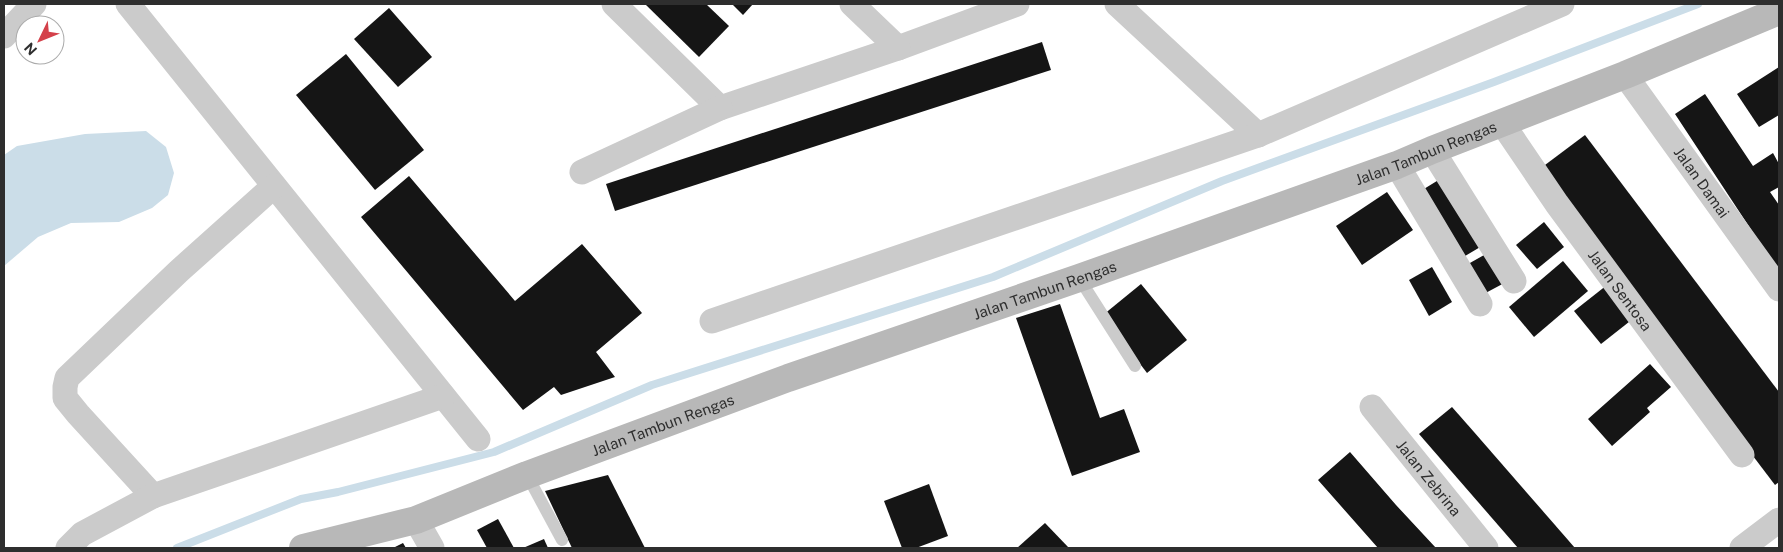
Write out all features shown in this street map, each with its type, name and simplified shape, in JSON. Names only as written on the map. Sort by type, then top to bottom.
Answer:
[{"type":"street","points":[[4,36],[34,4]]},
{"type":"street","points":[[128,4],[478,439]]},
{"type":"street","points":[[614,4],[720,108]]},
{"type":"street","points":[[852,4],[898,48]]},
{"type":"street","points":[[582,172],[720,108],[898,48],[1017,4]]},
{"type":"street","points":[[1117,4],[1258,135]]},
{"type":"street","points":[[712,321],[1258,135],[1562,4]]},
{"type":"street","name":"Jalan Tambun Rengas","points":[[303,548],[416,520],[527,475],[788,378],[1079,278],[1397,165],[1778,16]]},
{"type":"street","name":"Jalan Damai","points":[[1625,75],[1779,289]]},
{"type":"street","name":"Jalan Sentosa","points":[[1502,123],[1556,204],[1742,455]]},
{"type":"street","points":[[1432,150],[1514,281]]},
{"type":"street","points":[[1397,165],[1480,304]]},
{"type":"street","points":[[153,496],[65,398],[67,378],[179,271],[274,186]]},
{"type":"street","points":[[68,548],[82,534],[153,496],[443,396]]},
{"type":"street","name":"Jalan Zebrina","points":[[1372,407],[1486,548]]},
{"type":"street","points":[[416,520],[432,548]]},
{"type":"street","points":[[1742,548],[1779,520]]},
{"type":"lane","points":[[1079,278],[1134,366]]},
{"type":"lane","points":[[527,475],[562,540]]},
{"type":"water","points":[[146,131],[166,147],[174,173],[168,195],[152,208],[119,222],[71,223],[38,237],[4,266],[4,155],[17,146],[85,134]]},
{"type":"building","points":[[645,4],[706,4],[729,26],[699,57]]},
{"type":"building","points":[[732,4],[753,4],[743,15]]},
{"type":"building","points":[[389,8],[432,57],[398,87],[354,39]]},
{"type":"building","points":[[1042,42],[1051,70],[615,211],[606,184]]},
{"type":"building","points":[[346,54],[424,150],[375,190],[296,95]]},
{"type":"building","points":[[1779,67],[1779,115],[1759,127],[1737,94]]},
{"type":"building","points":[[1705,94],[1753,166],[1773,153],[1779,164],[1779,187],[1770,192],[1779,205],[1779,272],[1675,114]]},
{"type":"building","points":[[1585,135],[1779,392],[1779,482],[1775,485],[1537,171]]},
{"type":"building","points":[[409,176],[515,301],[582,244],[642,313],[596,352],[615,377],[561,395],[554,387],[523,410],[361,217]]},
{"type":"building","points":[[1445,176],[1487,243],[1460,259],[1419,192]]},
{"type":"building","points":[[1387,192],[1413,230],[1362,265],[1336,226]]},
{"type":"building","points":[[1544,222],[1564,247],[1537,269],[1516,245]]},
{"type":"building","points":[[1493,250],[1510,280],[1478,297],[1461,268]]},
{"type":"building","points":[[1563,261],[1588,291],[1534,337],[1509,307]]},
{"type":"building","points":[[1432,267],[1452,302],[1429,316],[1409,280]]},
{"type":"building","points":[[1141,284],[1187,340],[1147,373],[1103,315]]},
{"type":"building","points":[[1607,285],[1634,318],[1601,344],[1574,311]]},
{"type":"building","points":[[1060,304],[1100,418],[1124,409],[1140,452],[1072,476],[1016,318]]},
{"type":"building","points":[[1650,364],[1671,387],[1647,408],[1650,412],[1612,446],[1588,419]]},
{"type":"building","points":[[1452,407],[1575,548],[1518,548],[1419,434]]},
{"type":"building","points":[[1350,452],[1436,548],[1378,548],[1318,480]]},
{"type":"building","points":[[608,475],[645,548],[572,548],[545,491]]},
{"type":"building","points":[[929,484],[948,536],[916,548],[902,548],[884,501]]},
{"type":"building","points":[[498,519],[514,548],[487,548],[477,530]]},
{"type":"building","points":[[1045,523],[1069,548],[1017,548]]},
{"type":"building","points":[[544,539],[548,548],[523,548]]},
{"type":"building","points":[[403,543],[406,548],[393,548]]},
{"type":"waterway","points":[[177,548],[301,499],[338,492],[494,452],[652,385],[993,277],[1222,181],[1494,82],[1698,4]]}]
